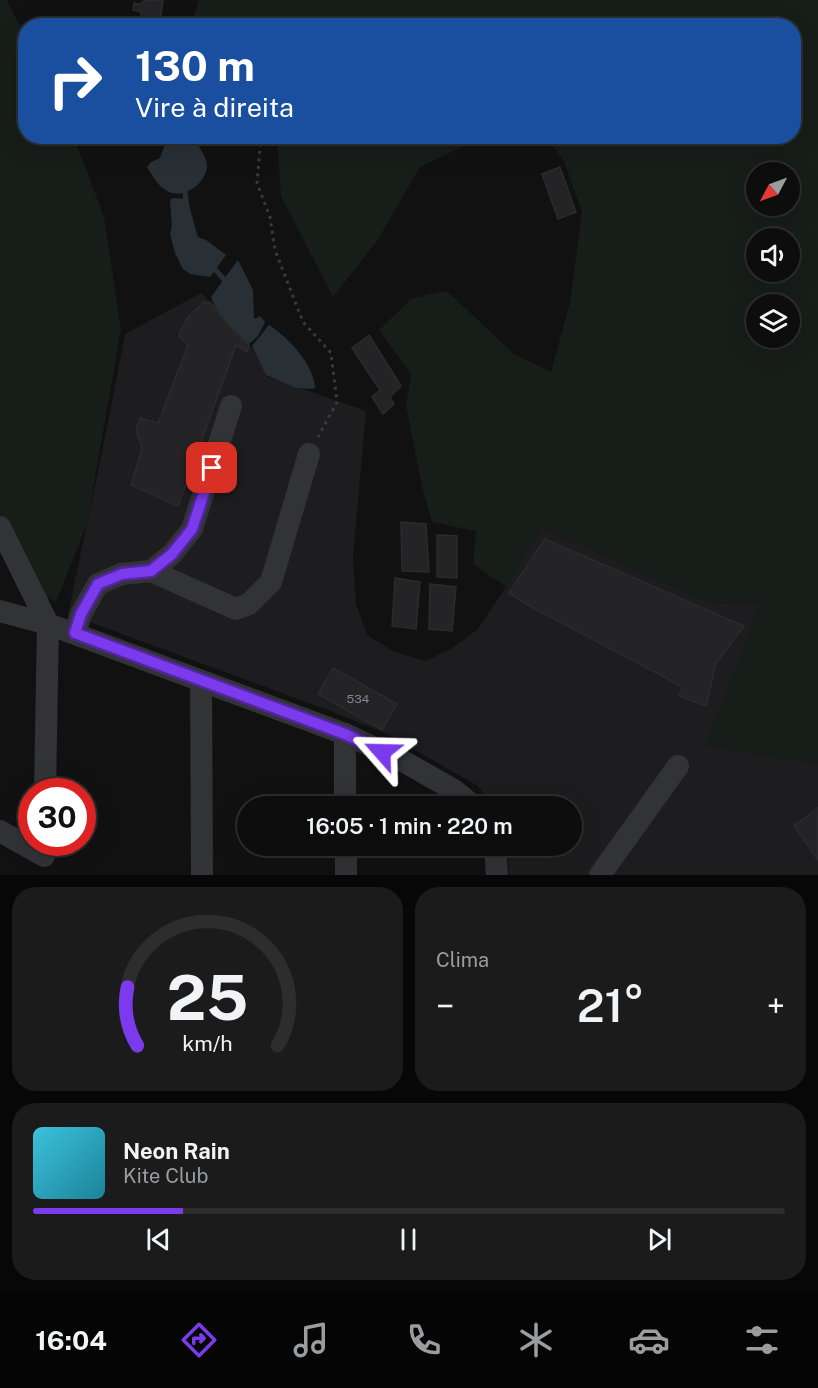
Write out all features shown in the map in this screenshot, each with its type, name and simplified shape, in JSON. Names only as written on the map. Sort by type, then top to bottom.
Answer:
[{"type":"street","points":[[151,571],[172,554],[192,529],[231,406]]},
{"type":"street","points":[[75,633],[81,614],[98,584],[122,574],[151,571],[236,609],[249,604],[271,582],[309,454]]},
{"type":"street","points":[[0,527],[48,624],[45,778]]},
{"type":"street","points":[[0,611],[75,633],[345,734],[401,760],[460,796]]},
{"type":"street","points":[[201,682],[202,875]]},
{"type":"street","points":[[345,734],[345,796]]},
{"type":"street","points":[[600,875],[678,766]]},
{"type":"street","points":[[0,831],[45,858]]},
{"type":"street","points":[[346,856],[346,875]]},
{"type":"street","points":[[496,856],[497,875]]},
{"type":"path","points":[[260,144],[257,183],[270,217],[275,250],[303,322],[331,353],[337,402],[309,454]]},
{"type":"shaded area","points":[[0,0],[8,0],[18,22],[18,144],[77,144],[104,217],[121,329],[87,524],[56,602],[33,590],[0,519]]},
{"type":"shaded area","points":[[199,0],[818,0],[818,764],[706,745],[761,602],[710,603],[541,527],[506,587],[473,564],[476,531],[432,522],[422,487],[406,406],[411,374],[379,330],[412,298],[447,291],[514,354],[551,372],[570,302],[582,212],[564,161],[551,144],[801,144],[801,18],[193,18]]},
{"type":"shaded area","points":[[167,144],[198,144],[207,162],[206,172],[199,184],[188,191],[175,194],[165,190],[156,181],[147,167],[151,162],[160,158]]},
{"type":"shaded area","points":[[278,144],[469,144],[420,167],[377,241],[333,297],[281,196]]},
{"type":"shaded area","points":[[173,198],[187,199],[198,237],[206,240],[226,255],[210,277],[190,274],[183,269],[175,253],[170,234],[172,226],[170,200]]},
{"type":"shaded area","points":[[238,260],[253,290],[254,319],[260,316],[265,322],[258,336],[249,344],[227,323],[211,297]]},
{"type":"shaded area","points":[[201,293],[225,315],[251,347],[268,377],[366,411],[353,557],[356,604],[367,635],[395,652],[425,661],[451,649],[477,630],[506,587],[541,527],[710,603],[762,602],[706,745],[818,764],[818,875],[509,875],[508,856],[582,856],[582,796],[485,796],[478,786],[385,733],[68,614],[125,334]]},
{"type":"shaded area","points":[[269,325],[284,337],[305,360],[313,378],[315,387],[313,389],[296,388],[266,375],[252,346]]},
{"type":"building","points":[[145,0],[163,1],[161,18],[141,18],[141,12],[133,10],[134,3],[140,4]]},
{"type":"building","points":[[560,167],[576,212],[558,219],[542,174]]},
{"type":"building","points":[[204,302],[211,303],[238,337],[249,345],[247,352],[236,345],[178,506],[131,485],[142,449],[136,430],[140,418],[158,423],[188,345],[179,337],[180,332],[188,317]]},
{"type":"building","points":[[369,335],[401,386],[390,397],[394,404],[383,414],[372,397],[380,390],[352,348]]},
{"type":"building","points":[[401,522],[426,524],[429,572],[402,571]]},
{"type":"building","points":[[437,535],[457,536],[457,578],[437,577]]},
{"type":"building","points":[[545,539],[744,626],[716,663],[706,706],[679,696],[683,687],[509,593]]},
{"type":"building","points":[[395,578],[420,582],[416,629],[392,626]]},
{"type":"building","points":[[430,584],[456,587],[452,631],[429,629]]},
{"type":"building","points":[[333,668],[397,704],[382,730],[318,694]]},
{"type":"building","points":[[818,808],[818,860],[794,826]]},
{"type":"waterway","points":[[184,186],[187,206]]},
{"type":"waterway","points":[[211,265],[229,285]]},
{"type":"route","points":[[212,468],[192,529],[172,554],[151,571],[122,574],[98,584],[81,614],[75,633],[345,734],[382,752]]}]
